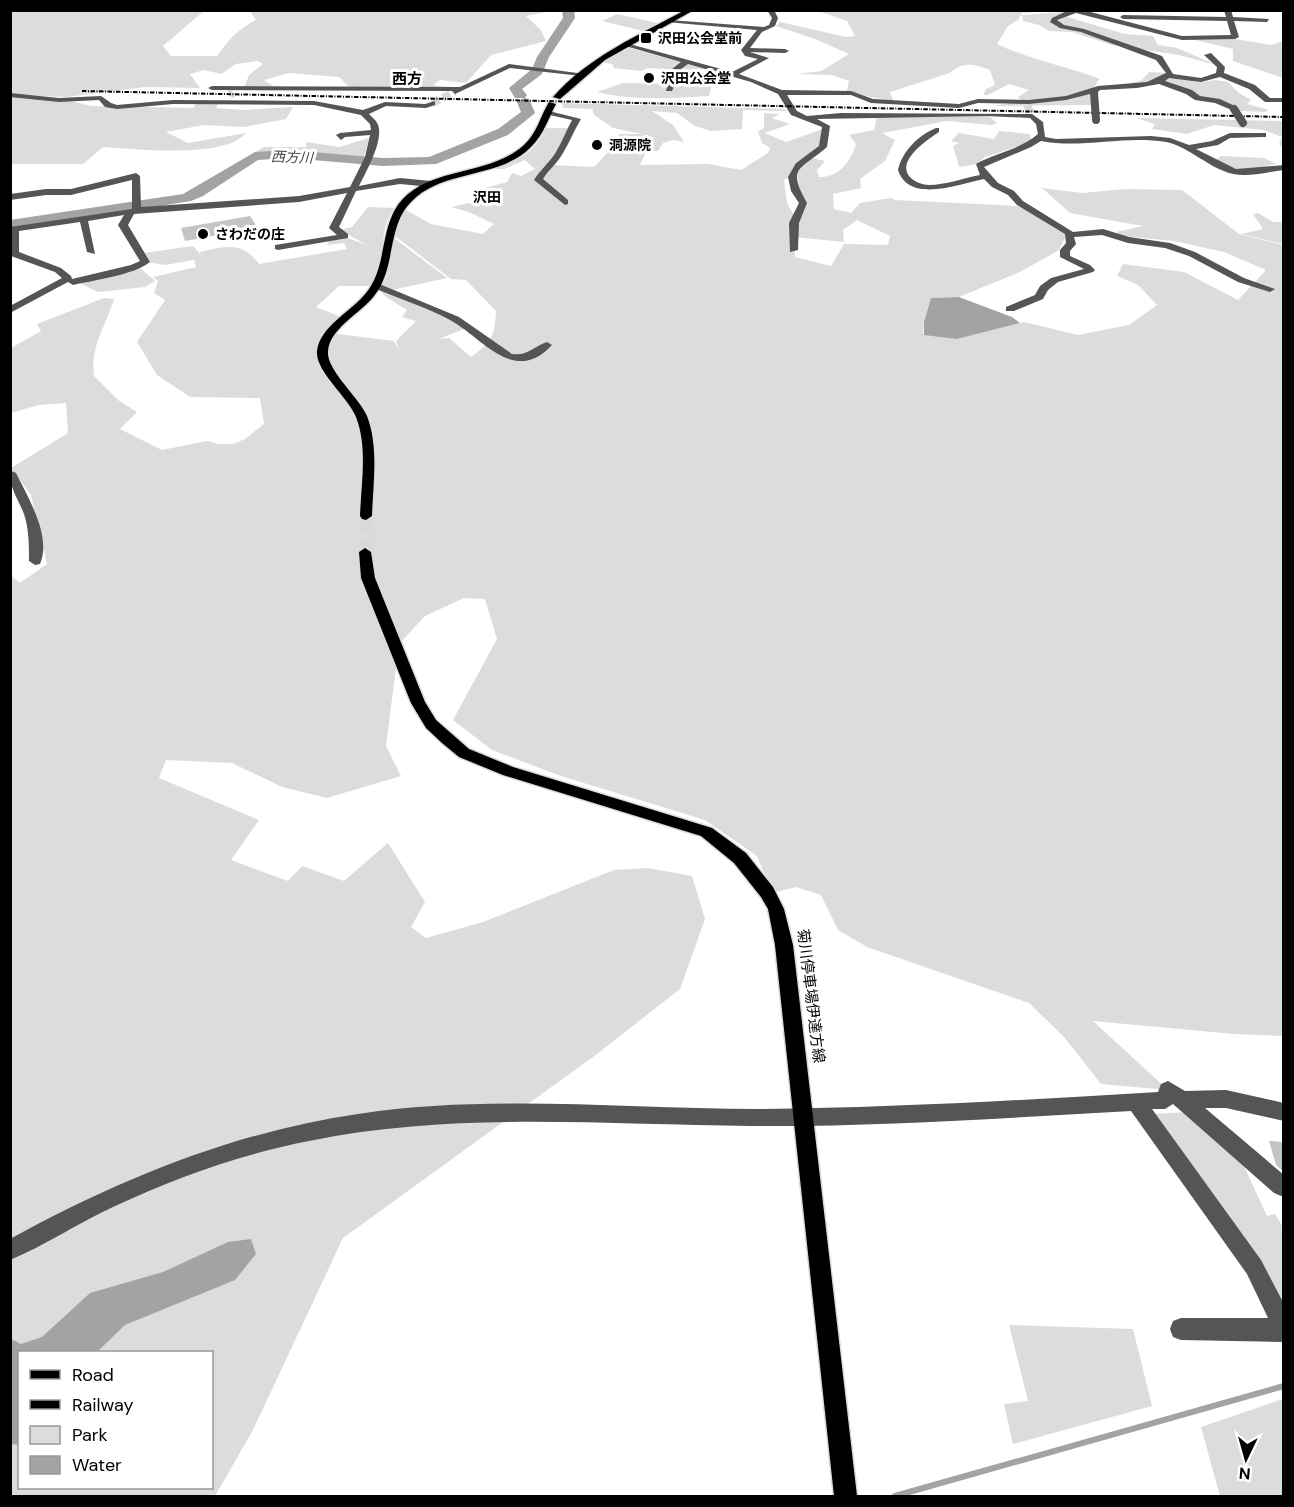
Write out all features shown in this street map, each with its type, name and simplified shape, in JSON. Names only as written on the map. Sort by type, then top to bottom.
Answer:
[{"type":"main road","points":[[366,516],[367,430],[356,406],[321,355],[324,345],[333,332],[377,286],[383,271],[394,217],[411,196],[431,184],[494,164],[521,150],[536,137],[552,104],[581,74],[626,45],[691,10]]},
{"type":"main road","name":"菊川停車場伊達方線","points":[[365,552],[369,578],[403,669],[418,703],[431,724],[447,740],[464,753],[508,771],[706,832],[740,858],[766,891],[776,909],[782,928],[845,1493]]},
{"type":"street","points":[[745,50],[747,45],[765,29],[772,26],[775,18],[770,10]]},
{"type":"street","points":[[1169,76],[1170,73],[1159,58],[1082,30],[1056,26],[1054,19],[1074,11],[1182,38],[1235,37],[1228,14]]},
{"type":"street","points":[[1099,17],[1228,14],[1267,20]]},
{"type":"street","points":[[669,22],[725,27],[738,25],[765,29]]},
{"type":"street","points":[[1182,38],[1183,46],[1188,48]]},
{"type":"street","points":[[626,45],[754,80],[781,92],[813,94],[845,92],[857,94],[871,101],[959,106],[978,101],[1028,103],[1073,97],[1098,88],[1141,85],[1169,76],[1206,81],[1220,74],[1251,87],[1268,100],[1283,100]]},
{"type":"street","points":[[745,50],[785,51]]},
{"type":"street","points":[[733,74],[765,58],[748,54],[745,50]]},
{"type":"street","points":[[1208,56],[1219,63],[1220,74]]},
{"type":"street","points":[[669,89],[677,71],[687,62]]},
{"type":"street","points":[[10,95],[59,99],[101,98],[108,105],[117,107],[231,94],[458,91],[503,67],[581,74]]},
{"type":"street","points":[[1158,81],[1189,92],[1198,98],[1217,101],[1234,109],[1243,123],[1246,135]]},
{"type":"street","points":[[212,88],[254,103],[314,103],[364,113],[385,104],[426,106],[432,103]]},
{"type":"street","points":[[1094,91],[1095,142]]},
{"type":"street","points":[[781,92],[794,113],[826,126],[823,147],[799,163],[793,180],[794,189],[803,203],[794,223],[792,250]]},
{"type":"street","points":[[552,104],[577,119],[566,136],[559,154],[545,168],[538,180],[565,202]]},
{"type":"street","points":[[278,247],[345,236],[334,228],[367,161],[375,132],[374,124],[364,113]]},
{"type":"street","points":[[806,118],[841,115],[1031,115],[1041,124],[1040,138],[1023,148],[1001,154],[979,165],[995,185],[1011,193],[1020,203],[1059,225],[1070,236],[1071,244],[1065,250],[1065,257],[1090,270],[1081,275],[1054,279],[1042,288],[1039,297],[1010,309]]},
{"type":"street","points":[[936,130],[922,139],[908,153],[903,162],[902,173],[905,178],[927,188],[986,176]]},
{"type":"street","points":[[341,138],[340,135],[375,132]]},
{"type":"street","points":[[1189,148],[1215,143],[1218,139],[1230,136],[1263,135]]},
{"type":"street","points":[[1040,138],[1058,142],[1157,139],[1175,142],[1230,170],[1245,172],[1284,167]]},
{"type":"street","points":[[10,197],[46,192],[70,192],[136,176],[135,207],[123,225],[145,262],[134,267],[73,282]]},
{"type":"street","points":[[10,310],[68,278],[58,270],[14,254],[12,230],[135,207],[263,197],[327,195],[400,181],[431,184]]},
{"type":"street","points":[[323,208],[327,195]]},
{"type":"street","points":[[83,218],[92,252]]},
{"type":"street","points":[[1070,236],[1104,232],[1128,240],[1167,245],[1199,257],[1232,276],[1270,289]]},
{"type":"street","points":[[377,286],[457,320],[498,353],[524,357],[537,354],[547,345]]},
{"type":"street","points":[[10,473],[30,514],[35,534],[35,561]]},
{"type":"street","points":[[10,1250],[107,1198],[160,1176],[232,1151],[291,1136],[412,1117],[523,1115],[804,1118],[1166,1100],[1168,1090],[1281,1186]]},
{"type":"street","points":[[1182,1100],[1226,1099],[1284,1112]]},
{"type":"street","points":[[1136,1102],[1254,1268],[1283,1330],[1181,1329]]},
{"type":"green space","points":[[11,11],[204,11],[163,46],[171,56],[217,56],[234,35],[256,20],[250,11],[552,11],[526,16],[541,30],[546,41],[491,55],[466,83],[440,80],[433,85],[455,89],[351,89],[339,77],[289,73],[264,80],[276,88],[244,88],[249,75],[263,64],[258,61],[236,64],[221,74],[204,70],[190,74],[200,88],[145,87],[66,97],[12,95]]},
{"type":"green space","points":[[818,11],[1052,11],[1022,13],[1019,19],[1008,26],[997,44],[1100,79],[1089,93],[1092,105],[992,106],[1022,101],[1018,97],[1029,90],[1009,84],[988,95],[983,95],[986,89],[995,85],[990,70],[969,65],[890,92],[893,100],[870,97],[847,91],[849,81],[832,75],[797,74],[821,71],[849,54],[815,39],[776,26],[780,22],[846,37],[855,36],[847,21]]},
{"type":"green space","points":[[1064,12],[1067,17],[1125,34],[1153,36],[1158,45],[1177,48],[1219,66],[1179,55],[1112,45],[1072,32],[1049,31],[1039,25],[1023,21],[1022,15]]},
{"type":"green space","points":[[617,14],[658,23],[643,31],[602,21]]},
{"type":"green space","points":[[1187,38],[1235,39],[1271,45],[1283,41],[1283,78],[1233,61],[1233,49]]},
{"type":"green space","points":[[630,48],[706,69],[694,71],[648,68],[641,71],[614,68],[612,64],[600,62]]},
{"type":"green space","points":[[1149,72],[1166,73],[1163,75],[1203,82],[1215,80],[1228,82],[1239,93],[1251,100],[1247,104],[1269,110],[1265,112],[1241,111],[1225,102],[1201,97],[1159,80],[1140,84],[1129,83],[1141,81]]},
{"type":"green space","points":[[706,77],[712,84],[709,96],[639,98],[597,92],[623,83],[679,84]]},
{"type":"green space","points":[[12,95],[66,100],[91,106],[193,108],[197,103],[219,102],[216,108],[243,110],[293,107],[286,119],[244,127],[204,125],[166,132],[188,143],[246,133],[235,141],[219,146],[179,150],[103,147],[83,164],[12,164]]},
{"type":"green space","points":[[562,103],[785,109],[787,111],[743,110],[742,129],[711,131],[695,126],[677,113],[652,111],[673,125],[684,142],[673,140],[663,143],[658,151],[650,151],[646,149],[648,135],[644,150],[616,149],[619,134],[641,134],[613,128],[593,114],[593,109],[563,108]]},
{"type":"green space","points":[[764,113],[780,114],[772,118],[790,124],[765,133],[786,142],[823,129],[820,147],[796,162],[793,175],[784,180],[787,203],[795,217],[805,205],[798,180],[802,162],[807,157],[825,161],[817,170],[819,177],[833,175],[847,162],[856,144],[849,135],[874,130],[877,117],[989,116],[997,123],[992,125],[947,121],[882,133],[895,140],[885,161],[860,179],[861,188],[833,194],[834,209],[851,213],[860,203],[891,198],[1018,206],[1044,218],[1067,234],[1059,250],[1022,271],[959,297],[931,298],[923,333],[957,339],[1024,322],[1078,335],[1129,325],[1157,305],[1138,285],[1117,276],[1123,264],[1184,272],[1238,300],[1266,270],[1224,252],[1174,241],[1122,236],[1116,232],[1143,226],[1070,213],[1042,188],[1082,193],[1126,189],[1182,190],[1239,234],[1283,245],[1283,1036],[1234,1034],[1093,1021],[1168,1090],[1101,1084],[1064,1037],[1029,1003],[867,947],[838,930],[821,895],[796,887],[772,893],[757,856],[705,820],[561,776],[492,750],[453,720],[497,639],[485,599],[464,598],[425,616],[399,644],[386,746],[401,776],[327,798],[282,787],[232,763],[166,760],[159,778],[259,820],[231,860],[288,881],[302,866],[344,881],[388,843],[425,902],[411,927],[426,938],[483,922],[614,870],[648,868],[692,876],[705,919],[680,989],[597,1054],[343,1238],[253,1430],[215,1496],[11,1496],[10,575],[20,583],[47,564],[31,495],[11,468],[68,433],[66,403],[39,405],[11,413],[11,348],[41,331],[37,324],[104,298],[114,299],[96,346],[93,365],[94,376],[118,400],[137,412],[120,429],[162,450],[207,441],[233,444],[245,439],[264,424],[260,398],[190,397],[157,375],[137,342],[165,300],[154,293],[158,281],[153,277],[196,267],[194,260],[165,265],[148,262],[144,253],[193,246],[201,255],[200,252],[233,247],[246,252],[259,264],[347,249],[344,243],[327,245],[329,240],[346,237],[368,246],[340,230],[352,227],[368,207],[394,208],[385,229],[380,266],[373,286],[339,286],[316,307],[341,317],[330,333],[394,341],[400,352],[396,341],[416,321],[402,317],[407,310],[380,291],[439,312],[466,328],[439,339],[449,338],[471,357],[491,338],[496,311],[466,280],[451,279],[395,236],[399,220],[406,210],[431,224],[483,234],[494,224],[469,212],[451,207],[496,197],[498,195],[485,188],[507,182],[512,173],[521,176],[535,169],[525,160],[504,169],[494,169],[525,155],[536,144],[545,128],[572,128],[549,165],[594,167],[610,150],[646,152],[640,165],[708,164],[741,170],[768,153],[770,148],[762,143],[758,132],[764,128]],"holes":[[[857,220],[890,236],[888,245],[844,244],[831,266],[795,257],[794,237],[844,242],[843,230]]]},
{"type":"green space","points":[[1136,118],[1283,121],[1283,148],[1279,144],[1282,137],[1264,130],[1214,125],[1187,134],[1152,129],[1155,124]]},
{"type":"green space","points":[[999,131],[1030,134],[1031,142],[985,157],[977,164],[959,167],[953,146],[959,143],[951,141],[959,133],[994,139]]},
{"type":"green space","points":[[369,138],[364,158],[258,154],[257,151],[264,147],[306,147],[306,142],[339,147]]},
{"type":"green space","points":[[1221,156],[1264,158],[1277,164],[1237,169],[1217,159]]},
{"type":"green space","points":[[1258,213],[1273,222],[1283,222],[1283,244],[1241,234],[1263,229],[1253,214]]},
{"type":"green space","points":[[394,238],[447,278],[392,290],[381,285],[387,276]]},
{"type":"green space","points":[[139,267],[155,281],[145,287],[98,292],[77,282]]},
{"type":"green space","points":[[1189,1112],[1238,1153],[1267,1216],[1275,1214],[1283,1227],[1283,1331],[1152,1114]]},
{"type":"green space","points":[[1009,1325],[1133,1329],[1152,1406],[1013,1444],[1004,1404],[1028,1401]]},
{"type":"green space","points":[[1283,1399],[1283,1496],[1220,1496],[1201,1427]]},
{"type":"water","points":[[959,297],[1012,317],[1020,323],[957,339],[924,335],[924,322],[931,298]]},
{"type":"water","points":[[251,1239],[256,1254],[235,1280],[125,1325],[98,1351],[18,1351],[18,1445],[11,1444],[11,1339],[21,1344],[42,1337],[90,1293],[163,1272],[228,1242]]},
{"type":"building","name":"さわだの庄","points":[[250,216],[258,228],[185,241],[181,228]]},
{"type":"building","points":[[1269,1141],[1284,1142],[1284,1172],[1276,1165]]},
{"type":"waterway","name":"西方川","points":[[520,95],[515,88],[538,71],[543,57],[569,18],[568,10]]},
{"type":"waterway","name":"西方川","points":[[10,225],[186,198],[198,193],[255,156],[289,154],[383,162],[431,161],[503,132],[528,113],[524,102]]},
{"type":"waterway","points":[[895,1496],[1284,1386]]},
{"type":"tunnel","points":[[230,96],[233,92]]},
{"type":"tunnel","points":[[432,103],[455,92]]},
{"type":"tunnel","points":[[1027,105],[1031,114]]},
{"type":"tunnel","points":[[365,552],[366,516]]},
{"type":"railway","points":[[82,91],[1284,117]]},
{"type":"place","name":"沢田公会堂前","points":[[646,38]]},
{"type":"place","name":"沢田公会堂","points":[[649,78]]},
{"type":"place","name":"洞源院","points":[[597,145]]},
{"type":"place","name":"さわだの庄","points":[[203,234]]},
{"type":"district","name":"西方","points":[[407,79]]},
{"type":"district","name":"沢田","points":[[487,197]]}]
